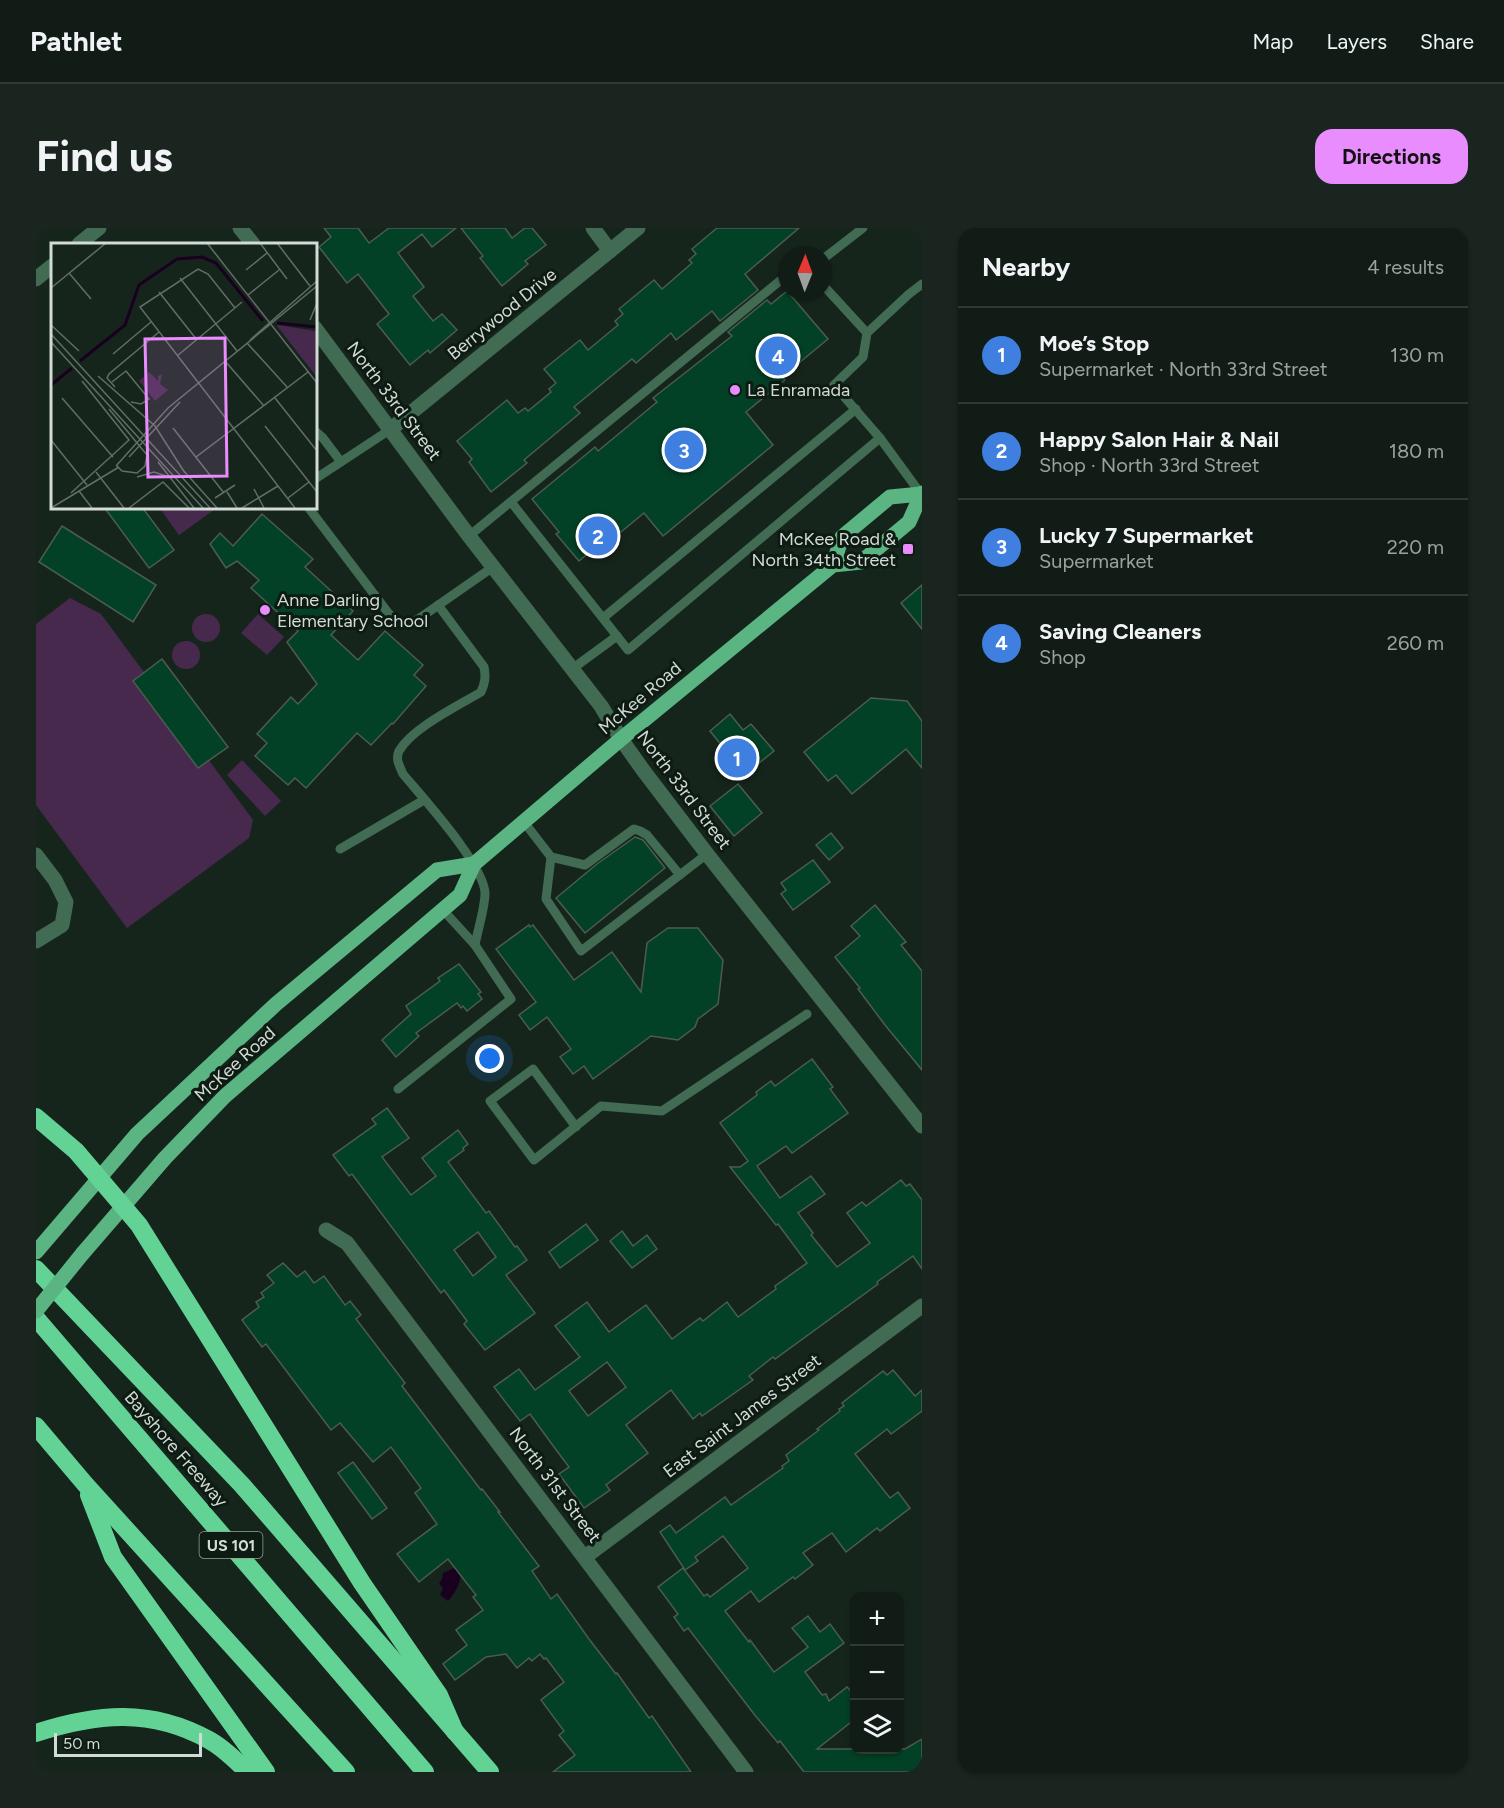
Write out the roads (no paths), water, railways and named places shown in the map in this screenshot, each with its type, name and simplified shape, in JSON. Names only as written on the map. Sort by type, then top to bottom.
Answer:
[{"type":"highway","points":[[36,1117],[76,1151],[140,1225],[362,1583],[439,1695],[456,1732]]},
{"type":"highway","points":[[36,1269],[242,1485],[490,1772]]},
{"type":"highway","name":"Bayshore Freeway","points":[[36,1318],[425,1772]]},
{"type":"highway","points":[[36,1426],[85,1485],[346,1772]]},
{"type":"highway","points":[[85,1485],[113,1557],[266,1772]]},
{"type":"highway","points":[[36,1733],[93,1718],[111,1716],[148,1718],[182,1727],[211,1741],[248,1772]]},
{"type":"main road","points":[[922,494],[909,522],[861,562],[833,565],[842,537],[890,497],[922,494]]},
{"type":"main road","name":"McKee Road","points":[[36,1311],[165,1158],[225,1096],[460,895],[474,864],[621,738],[833,565]]},
{"type":"main road","name":"McKee Road","points":[[36,1252],[137,1134],[276,1004],[437,870],[474,864]]},
{"type":"street","points":[[79,243],[99,228]]},
{"type":"street","points":[[240,228],[252,243]]},
{"type":"street","points":[[593,228],[610,250]]},
{"type":"street","name":"Berrywood Drive","points":[[391,429],[638,228]]},
{"type":"street","points":[[36,279],[51,267]]},
{"type":"street","name":"North 33rd Street","points":[[316,328],[469,536],[601,706],[621,738],[707,854],[922,1126]]},
{"type":"street","points":[[36,855],[55,880],[66,902],[62,925],[36,941]]},
{"type":"street","name":"North 31st Street","points":[[326,1230],[347,1243],[746,1772]]},
{"type":"street","name":"East Saint James Street","points":[[585,1557],[922,1306]]},
{"type":"lane","points":[[832,252],[863,228]]},
{"type":"lane","points":[[469,536],[778,281]]},
{"type":"lane","points":[[922,284],[867,333],[863,357],[834,385],[880,438],[922,494]]},
{"type":"lane","points":[[832,295],[867,333]]},
{"type":"lane","points":[[603,618],[856,409]]},
{"type":"lane","points":[[316,478],[391,429]]},
{"type":"lane","points":[[316,432],[341,462]]},
{"type":"lane","points":[[512,502],[628,650],[880,438]]},
{"type":"lane","points":[[309,508],[389,614],[400,622],[414,622],[493,567]]},
{"type":"lane","points":[[438,605],[484,667],[486,676],[480,692],[418,730],[398,752],[398,762],[403,774],[453,834],[474,864],[486,893],[475,945]]},
{"type":"lane","points":[[572,669],[617,636]]},
{"type":"lane","points":[[340,849],[424,800]]},
{"type":"lane","points":[[524,822],[551,857],[585,865],[634,830],[640,831],[680,875]]},
{"type":"lane","points":[[551,857],[546,899],[581,951],[707,854]]},
{"type":"lane","points":[[398,1089],[511,999],[475,945],[443,910]]},
{"type":"lane","points":[[576,1127],[533,1070],[490,1101],[534,1160],[576,1127],[601,1106],[662,1111],[807,1014]]},
{"type":"place","name":"Saving Cleaners","points":[[778,356]]},
{"type":"place","name":"La Enramada","points":[[735,390]]},
{"type":"place","name":"Lucky 7 Supermarket","points":[[684,450]]},
{"type":"place","name":"Happy Salon Hair & Nail","points":[[598,536]]},
{"type":"place","name":"McKee Road & North 34th Street","points":[[908,549]]},
{"type":"place","name":"Anne Darling Elementary School","points":[[265,610]]},
{"type":"place","name":"Moe’s Stop","points":[[737,758]]}]
